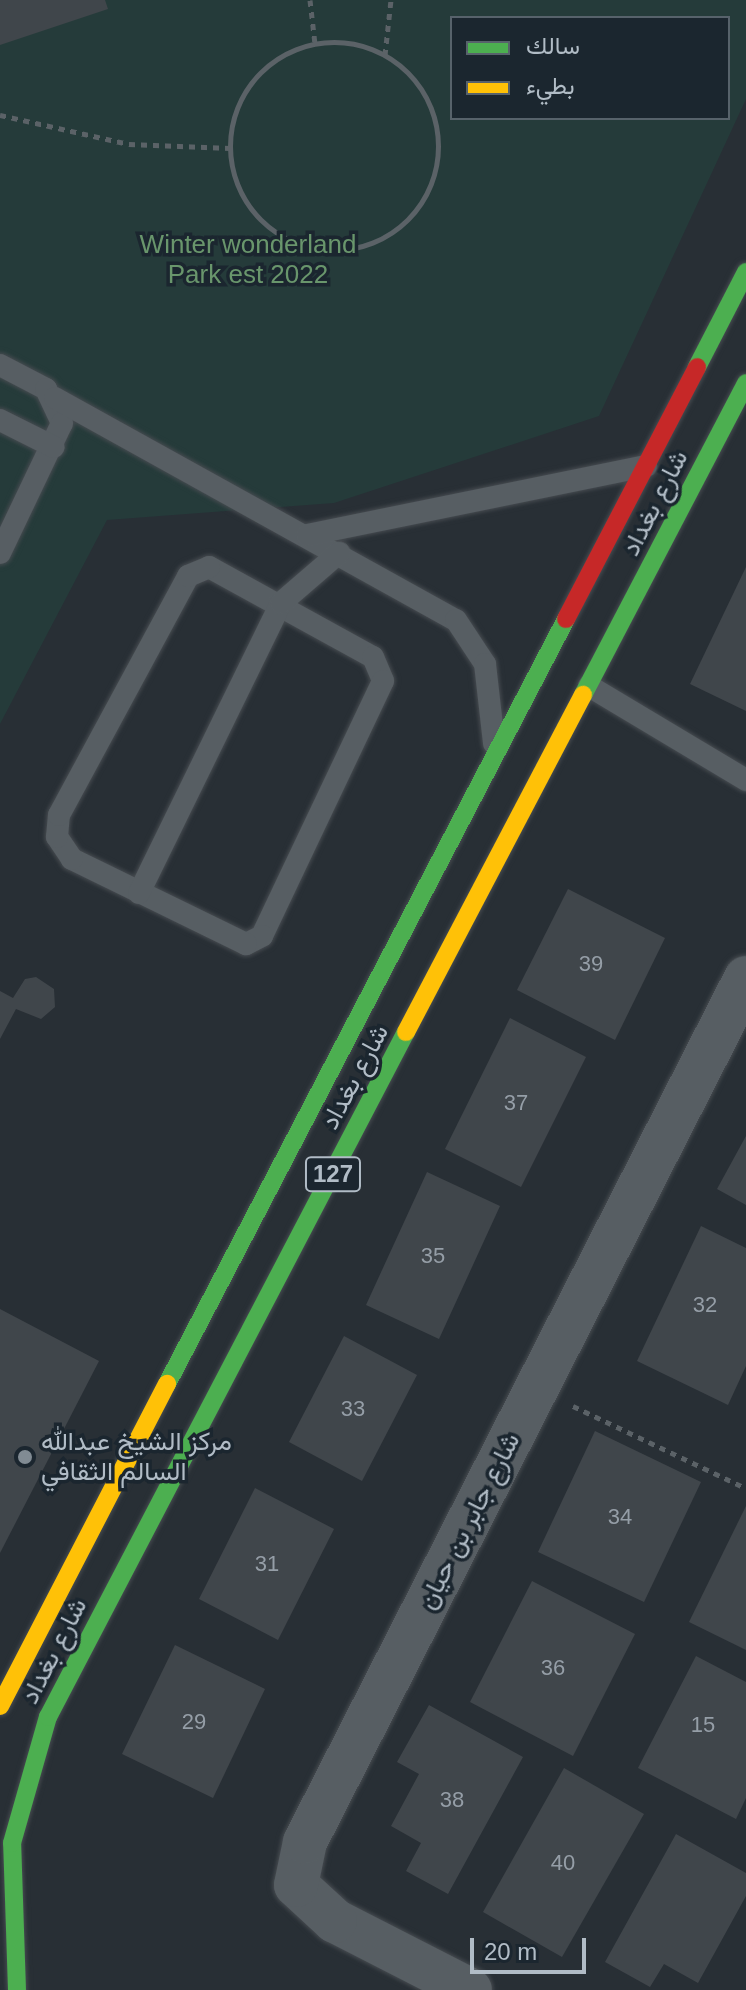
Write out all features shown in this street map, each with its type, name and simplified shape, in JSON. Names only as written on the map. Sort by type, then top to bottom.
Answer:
[{"type":"main road","name":"شارع بغداد","points":[[0,1706],[496,762],[746,272]]},
{"type":"main road","name":"شارع بغداد","points":[[17,1990],[9,1917],[12,1843],[48,1717],[746,383]]},
{"type":"street","name":"شارع جابر بن حيان","points":[[470,1990],[335,1921],[296,1885],[305,1842],[746,978]]},
{"type":"lane","points":[[0,365],[456,620],[476,644],[496,762]]},
{"type":"lane","points":[[0,553],[54,447],[62,423],[55,398]]},
{"type":"lane","points":[[0,420],[54,447]]},
{"type":"lane","points":[[307,535],[647,466]]},
{"type":"lane","points":[[139,893],[281,603],[339,553]]},
{"type":"lane","points":[[209,567],[281,603],[373,657],[383,681],[262,936],[237,943],[139,893],[61,848],[59,815],[188,576],[209,567]]},
{"type":"lane","points":[[589,686],[746,780]]},
{"type":"path","points":[[310,0],[315,44]]},
{"type":"path","points":[[385,55],[391,0]]},
{"type":"path","points":[[350,43],[385,55],[420,87],[438,132],[433,180],[388,236],[319,250],[274,231],[242,195],[230,148],[240,101],[253,81],[291,51],[315,44],[350,43]]},
{"type":"path","points":[[0,115],[117,142],[230,148]]},
{"type":"path","points":[[536,1389],[746,1488]]},
{"type":"green space","name":"Winter wonderland Park est 2022","points":[[0,0],[746,0],[746,99],[599,416],[334,503],[107,520],[0,724]]},
{"type":"building","points":[[0,0],[105,0],[108,9],[0,45]]},
{"type":"building","points":[[746,567],[746,711],[690,684]]},
{"type":"building","points":[[568,889],[665,938],[615,1040],[517,990]]},
{"type":"building","points":[[36,977],[54,989],[55,1007],[41,1019],[16,1009],[0,1039],[0,991],[13,998],[25,979]]},
{"type":"building","points":[[510,1018],[586,1057],[521,1187],[445,1149]]},
{"type":"building","points":[[746,1136],[746,1205],[717,1189]]},
{"type":"building","points":[[427,1172],[500,1206],[439,1339],[366,1305]]},
{"type":"building","points":[[701,1226],[746,1248],[746,1366],[728,1405],[637,1361]]},
{"type":"building","name":"مركز الشيخ عبدالله السالم الثقافي","points":[[0,1309],[99,1361],[0,1553]]},
{"type":"building","points":[[344,1336],[417,1375],[362,1481],[289,1442]]},
{"type":"building","points":[[595,1431],[701,1482],[644,1602],[538,1552]]},
{"type":"building","points":[[255,1488],[334,1529],[278,1640],[199,1599]]},
{"type":"building","points":[[746,1506],[746,1650],[689,1622]]},
{"type":"building","points":[[532,1581],[635,1634],[573,1756],[470,1702]]},
{"type":"building","points":[[175,1645],[265,1689],[213,1798],[122,1754]]},
{"type":"building","points":[[696,1656],[746,1682],[746,1798],[736,1819],[638,1768]]},
{"type":"building","points":[[429,1705],[523,1757],[448,1894],[406,1871],[421,1843],[391,1826],[419,1774],[397,1762]]},
{"type":"building","points":[[564,1768],[644,1814],[562,1957],[483,1912]]},
{"type":"building","points":[[676,1834],[746,1873],[746,1896],[698,1983],[664,1964],[650,1987],[605,1962]]},
{"type":"traffic: fast","points":[[697,367],[746,272]]},
{"type":"traffic: fast","points":[[583,695],[746,383]]},
{"type":"traffic: fast","points":[[167,1384],[566,619]]},
{"type":"traffic: fast","points":[[17,1990],[12,1843],[48,1717],[406,1032]]},
{"type":"traffic: slow","points":[[406,1032],[583,695]]},
{"type":"traffic: slow","points":[[0,1706],[167,1384]]},
{"type":"traffic: jam","points":[[566,619],[697,367]]},
{"type":"place","name":"مركز الشيخ عبدالله السالم الثقافي","points":[[25,1457]]}]
